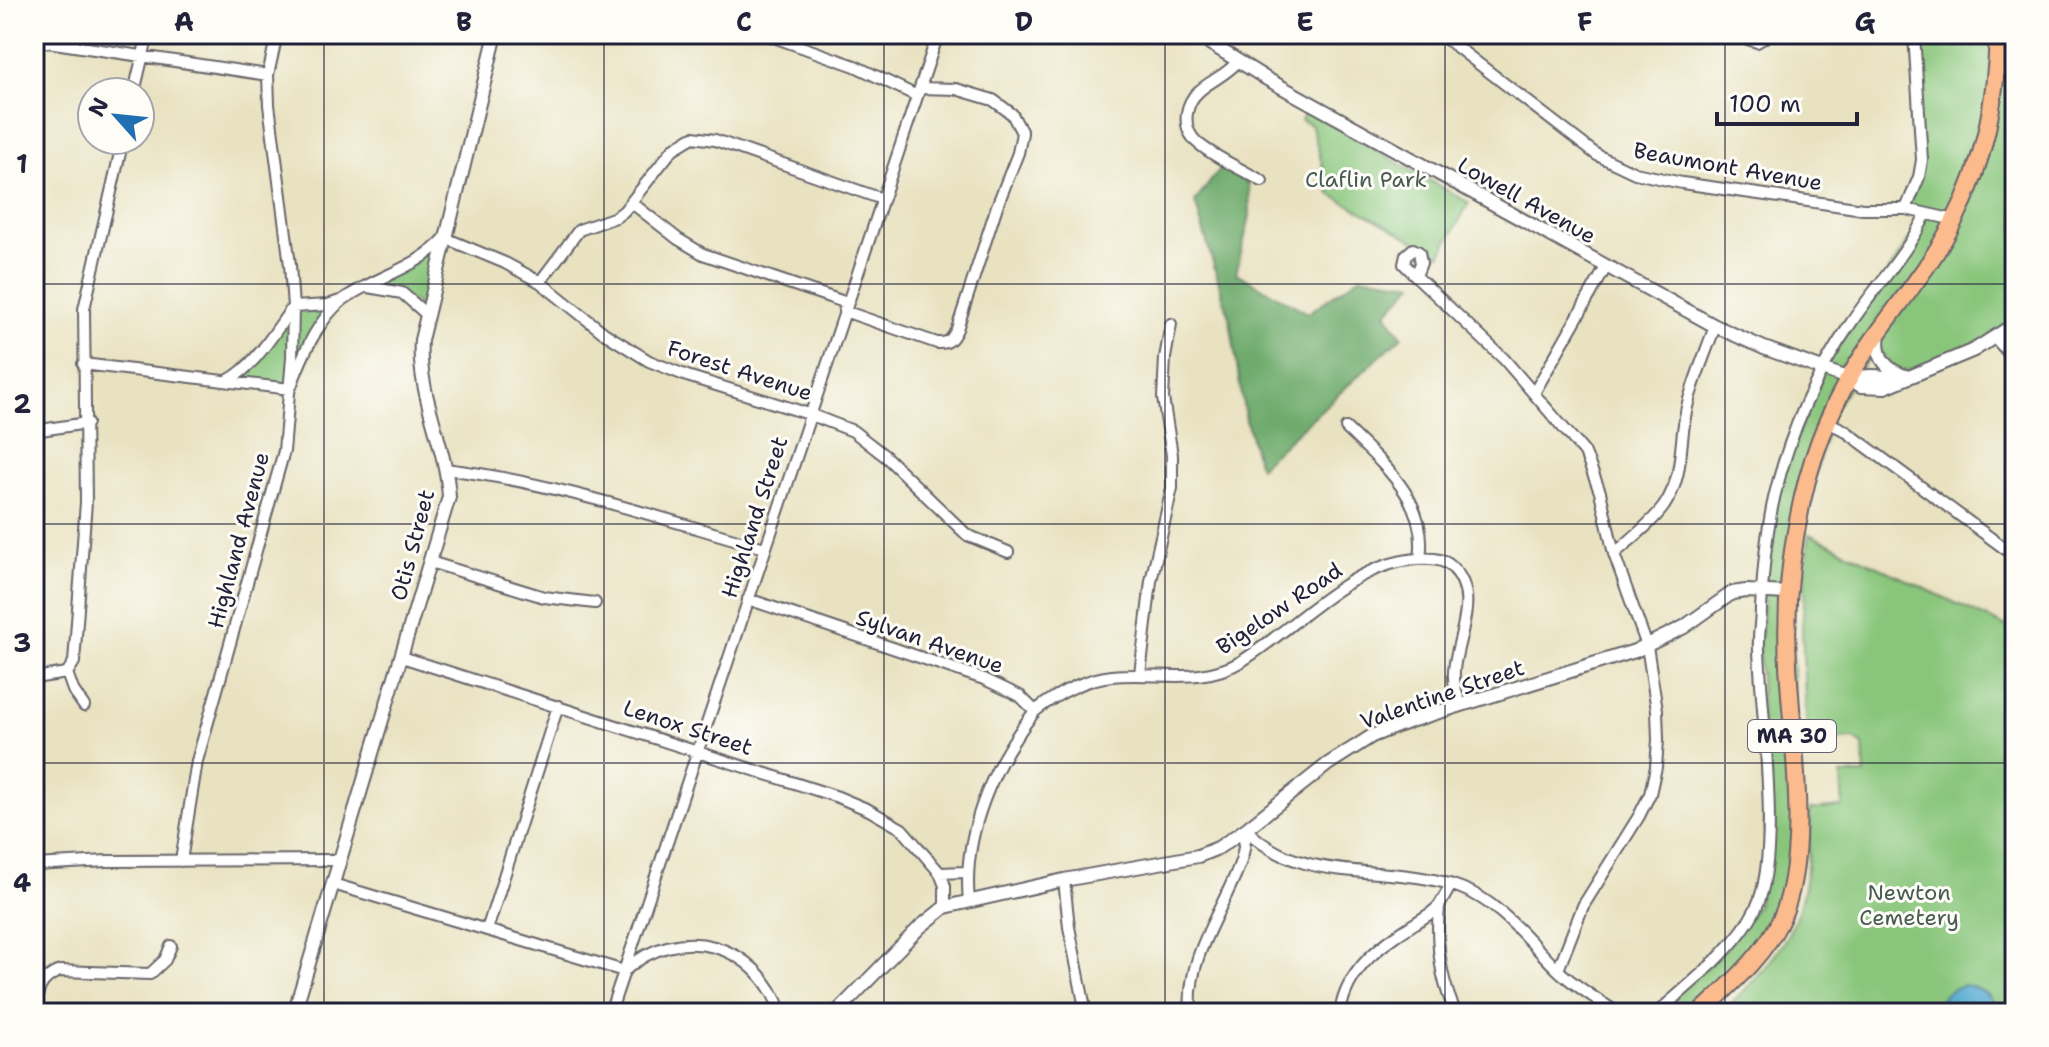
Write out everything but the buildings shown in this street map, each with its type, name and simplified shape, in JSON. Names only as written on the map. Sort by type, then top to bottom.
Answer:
[{"type":"main road","name":"MA 30","points":[[1700,1013],[1766,944],[1786,907],[1794,872],[1796,813],[1788,662],[1788,593],[1805,485],[1827,422],[1850,379],[1955,220],[1973,178],[1990,120],[1997,72],[1998,34]]},
{"type":"street","points":[[138,76],[148,34]]},
{"type":"street","name":"Highland Avenue","points":[[181,861],[202,741],[280,470],[290,389],[293,307],[290,265],[269,105],[268,75],[277,34]]},
{"type":"street","name":"Otis Street","points":[[294,1013],[449,497],[421,372],[421,340],[425,313],[496,34]]},
{"type":"street","points":[[632,203],[678,239],[703,254],[937,343],[950,341],[957,329],[997,206],[1022,142],[1019,124],[1004,107],[966,91],[918,92],[786,37],[765,34]]},
{"type":"street","name":"Highland Street","points":[[610,1013],[938,34]]},
{"type":"street","name":"Lowell Avenue","points":[[1195,34],[1238,61],[1715,326],[1850,379]]},
{"type":"street","name":"Beaumont Avenue","points":[[1440,34],[1597,155],[1627,170],[1682,183],[1863,209],[1906,209],[1955,220]]},
{"type":"street","points":[[1733,34],[1757,42],[1770,34]]},
{"type":"street","points":[[1906,209],[1919,177],[1922,160],[1914,34]]},
{"type":"street","points":[[34,40],[268,75]]},
{"type":"street","points":[[1238,61],[1225,75],[1198,92],[1188,109],[1187,121],[1191,134],[1199,144],[1262,181]]},
{"type":"street","points":[[540,282],[579,230],[616,217],[632,203],[673,149],[693,137],[703,136],[882,199]]},
{"type":"street","points":[[34,678],[67,673],[74,662],[86,502],[83,324],[87,293],[119,156]]},
{"type":"street","points":[[1657,1013],[1725,949],[1757,906],[1764,884],[1767,818],[1759,646],[1769,524],[1778,482],[1796,426],[1823,369],[1851,323],[1909,244],[1926,214]]},
{"type":"street","points":[[225,381],[245,369],[293,307],[328,305],[343,300],[425,257],[445,238]]},
{"type":"street","name":"Forest Avenue","points":[[445,238],[505,263],[540,282],[604,333],[649,361],[809,414],[868,441],[967,535],[1008,552]]},
{"type":"street","points":[[1534,393],[1606,267]]},
{"type":"street","points":[[1416,276],[1493,348],[1585,453],[1600,492],[1614,554],[1647,646],[1657,710],[1658,740],[1650,794],[1583,906],[1558,970]]},
{"type":"street","points":[[367,287],[402,293],[425,313]]},
{"type":"street","points":[[83,364],[290,389],[310,343],[343,300]]},
{"type":"street","points":[[1140,674],[1147,605],[1172,488],[1172,455],[1163,398],[1171,324]]},
{"type":"street","points":[[1850,379],[1863,375],[1903,379],[1945,363],[1995,338],[2015,324]]},
{"type":"street","points":[[1614,554],[1656,515],[1672,490],[1683,450],[1687,405],[1715,326]]},
{"type":"street","points":[[1879,332],[1877,351],[1883,362],[1903,379]]},
{"type":"street","points":[[1995,338],[2015,360]]},
{"type":"street","points":[[1827,422],[1844,430],[2015,556]]},
{"type":"street","points":[[34,431],[87,423]]},
{"type":"street","points":[[1346,428],[1394,475],[1411,501],[1420,524],[1420,558],[1449,564],[1464,591],[1466,615],[1454,672],[1454,686],[1461,706]]},
{"type":"street","points":[[445,469],[497,475],[547,486],[765,548]]},
{"type":"street","name":"Bigelow Road","points":[[1035,711],[1050,699],[1079,685],[1109,676],[1140,674],[1182,678],[1219,672],[1251,654],[1354,579],[1390,563],[1420,558]]},
{"type":"street","points":[[430,562],[531,594],[595,603]]},
{"type":"street","name":"Valentine Street","points":[[836,1013],[920,927],[945,907],[1064,880],[1198,856],[1218,848],[1246,829],[1351,747],[1410,721],[1647,646],[1684,627],[1732,593],[1788,593]]},
{"type":"street","name":"Sylvan Avenue","points":[[748,599],[984,679],[1020,696],[1035,711]]},
{"type":"street","name":"Lenox Street","points":[[402,657],[838,797],[902,829],[940,873]]},
{"type":"street","points":[[67,673],[73,690],[84,706]]},
{"type":"street","points":[[487,930],[558,706]]},
{"type":"street","points":[[969,901],[966,872],[982,807],[995,773],[1018,732],[1035,711]]},
{"type":"street","points":[[1246,829],[1270,849],[1324,868],[1461,888],[1495,907],[1558,970],[1618,1013]]},
{"type":"street","points":[[1191,1013],[1195,963],[1240,865],[1246,829]]},
{"type":"street","points":[[34,865],[339,860]]},
{"type":"street","points":[[945,907],[945,886],[940,873],[966,872]]},
{"type":"street","points":[[1064,880],[1069,927],[1086,1013]]},
{"type":"street","points":[[333,884],[624,971],[635,961],[665,947],[699,943],[751,965],[774,994],[781,1013]]},
{"type":"street","points":[[1340,1013],[1346,990],[1363,962],[1439,906],[1451,885]]},
{"type":"street","points":[[1439,906],[1440,956],[1449,999],[1456,1013]]},
{"type":"street","points":[[36,1013],[37,992],[49,975],[60,971],[150,974],[165,960],[171,946]]},
{"type":"green space","points":[[1914,34],[2015,34],[2015,324],[1945,363],[1897,373],[1877,346],[1832,412],[1791,562],[1796,837],[1777,926],[1700,1013],[1657,1013],[1725,949],[1757,906],[1766,858],[1759,646],[1775,493],[1823,369],[1926,215],[1906,209],[1919,177]]},
{"type":"green space","name":"Claflin Park","points":[[1306,111],[1469,203],[1440,255],[1330,194],[1312,126],[1301,120]]},
{"type":"green space","points":[[1222,166],[1249,184],[1250,216],[1236,273],[1308,313],[1361,276],[1414,283],[1386,313],[1402,336],[1259,467],[1245,417],[1230,320],[1195,202]]},
{"type":"green space","points":[[445,238],[425,313],[414,302],[367,287]]},
{"type":"green space","points":[[328,305],[331,313],[290,389],[225,381],[235,376],[293,307]]},
{"type":"green space","name":"Newton Cemetery","points":[[1809,534],[2015,631],[2015,1013],[1722,1013],[1767,965],[1793,923],[1806,875],[1810,810],[1843,807],[1841,775],[1865,774],[1863,745],[1854,739],[1807,742],[1802,629]]},
{"type":"water","points":[[1965,985],[1985,993],[1992,1001],[1995,1013],[1942,1013],[1938,1006],[1944,995]]}]
